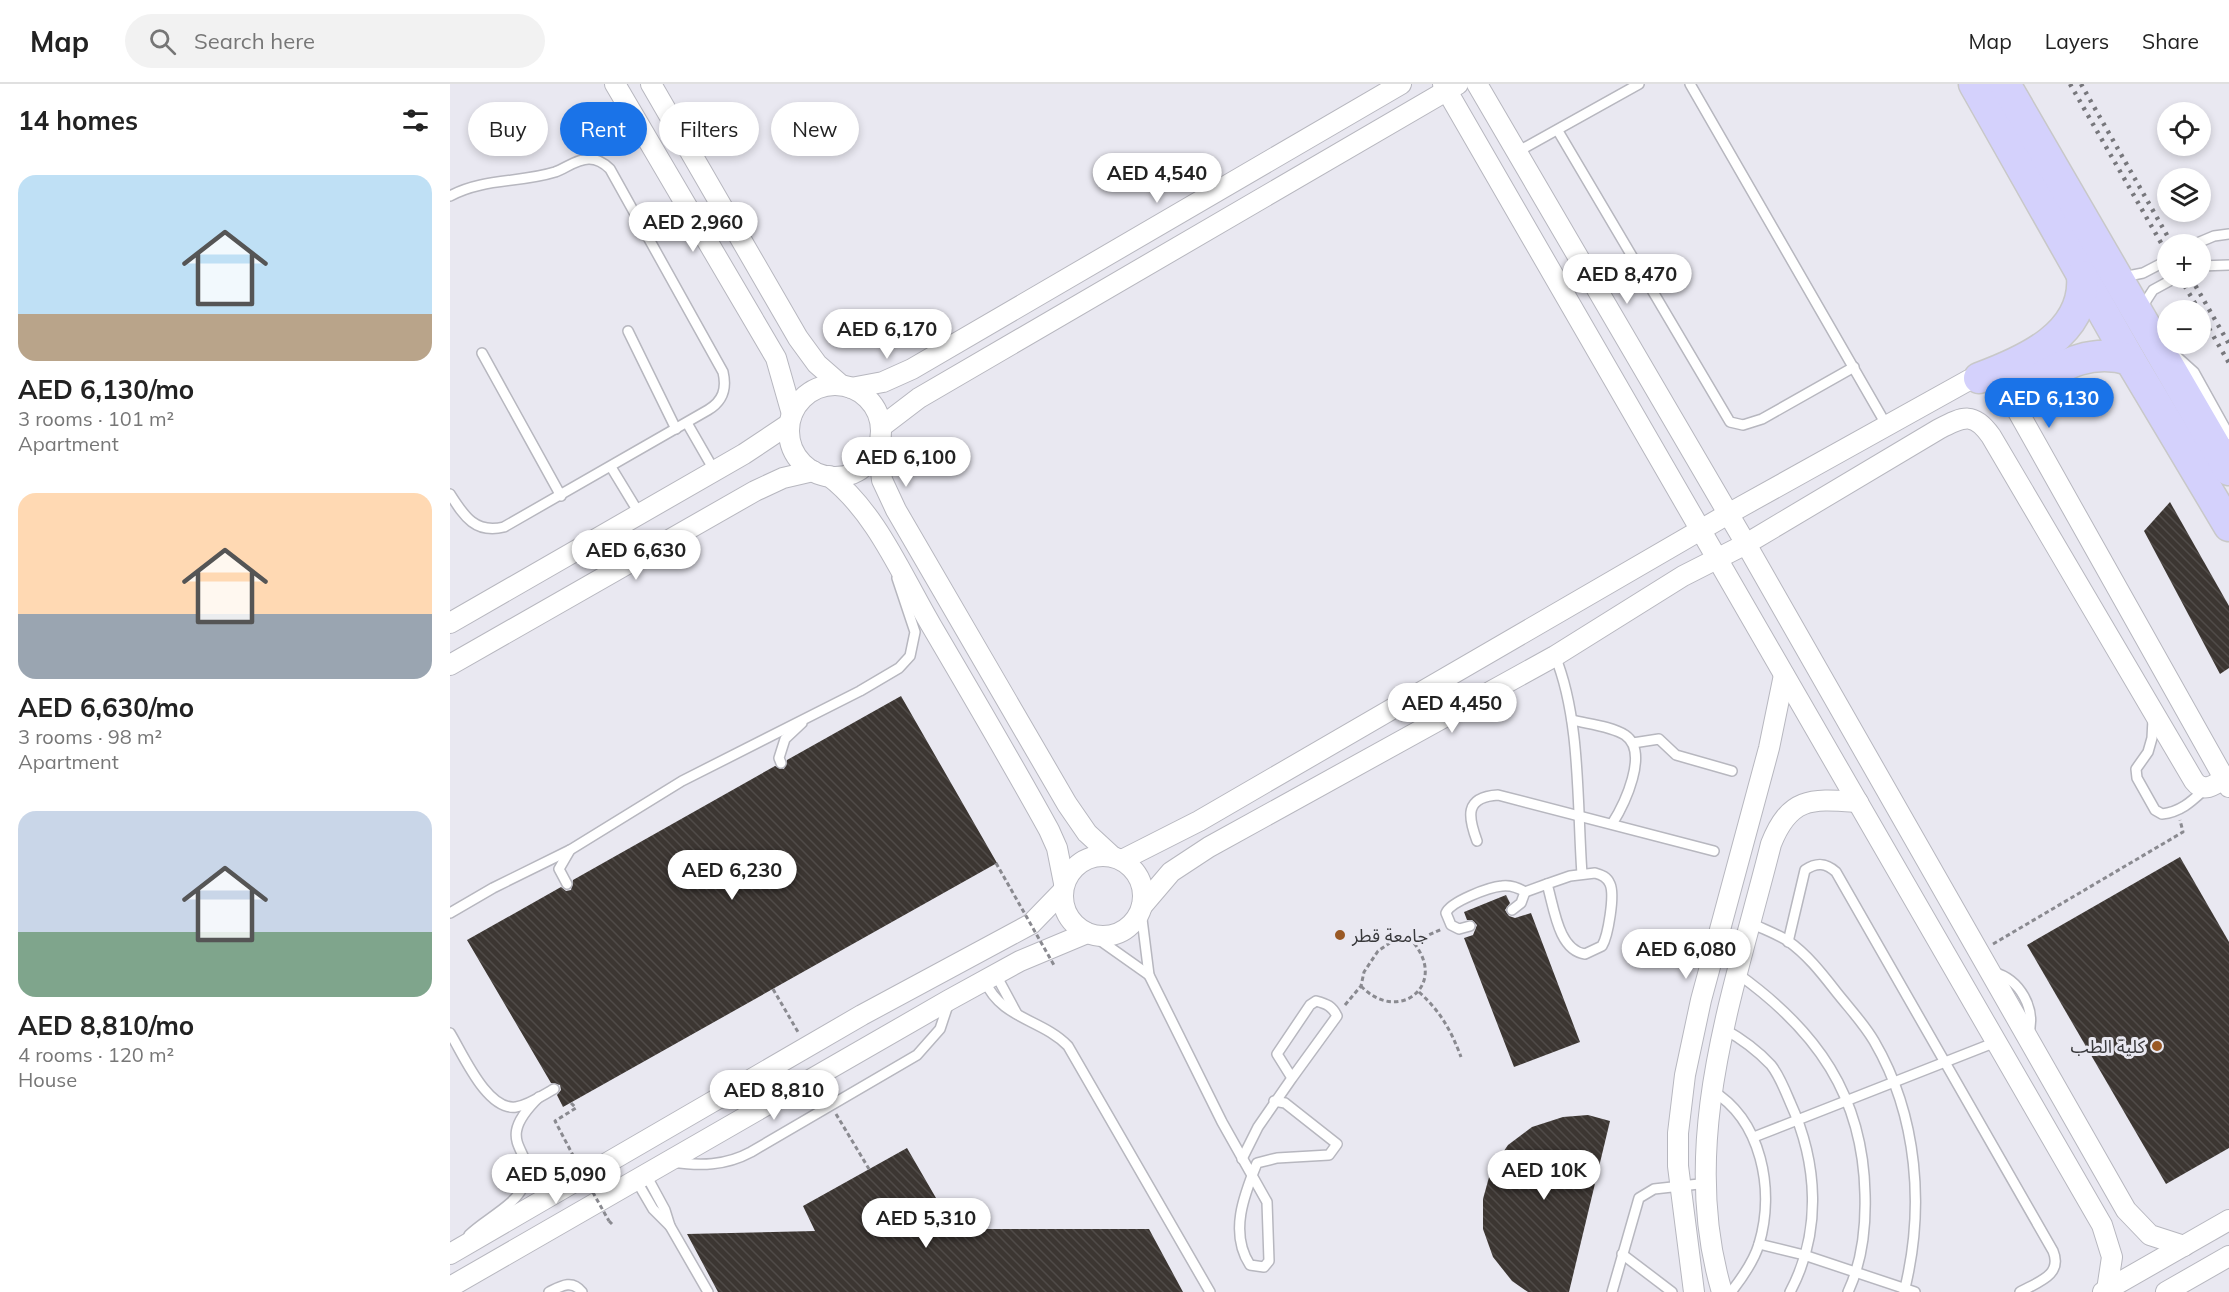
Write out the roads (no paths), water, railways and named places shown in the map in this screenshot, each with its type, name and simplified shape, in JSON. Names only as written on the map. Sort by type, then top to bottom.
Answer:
[{"type":"main road","points":[[1974,84],[2130,360],[2229,526]]},
{"type":"main road","points":[[2005,84],[2157,346]]},
{"type":"main road","points":[[1978,378],[2001,370],[2063,332],[2080,306],[2082,276]]},
{"type":"main road","points":[[2007,392],[2018,390],[2084,356],[2108,354],[2130,360]]},
{"type":"main road","points":[[2161,354],[2229,471]]},
{"type":"street","points":[[615,84],[776,358],[791,419],[791,445],[795,454],[843,487],[866,513],[1049,830],[1057,848],[1068,916],[1089,934]]},
{"type":"street","points":[[651,84],[798,338],[817,364],[846,387],[868,399],[879,417],[881,427],[878,447],[882,480],[896,510],[1067,804],[1087,833],[1139,876],[1143,891],[1142,909]]},
{"type":"street","points":[[450,623],[714,470],[791,419],[797,405],[812,391],[831,385],[846,387],[883,382],[912,369],[1401,84]]},
{"type":"street","points":[[1477,84],[1746,544],[2132,1220],[2150,1235],[2184,1246]]},
{"type":"street","points":[[881,427],[919,398],[1450,86],[1701,531],[2107,1236],[2112,1257],[2105,1291]]},
{"type":"street","points":[[454,1252],[504,1222],[575,1174],[1031,924],[1064,887],[1080,862],[1096,856],[1118,858],[1199,821],[1728,514],[1969,380],[1978,378],[1994,382],[2007,392],[2226,782],[2205,789],[2194,781],[2154,717],[1982,423],[1967,418],[1950,424],[1718,560],[1683,576],[1555,656],[1209,847],[1172,872],[1124,931],[1108,936],[1089,934],[1037,953],[990,978],[517,1247],[456,1287]]},
{"type":"street","points":[[450,665],[769,484],[821,474],[849,474],[858,470],[873,456],[878,447]]},
{"type":"street","points":[[1821,463],[1827,484],[1838,490]]},
{"type":"street","points":[[1694,1292],[1680,1186],[1678,1133],[1689,1047],[1769,748],[1784,675]]},
{"type":"street","points":[[1722,1292],[1711,1248],[1707,1140],[1711,1090],[1722,1028],[1771,844],[1781,821],[1794,807],[1825,800],[1858,802]]},
{"type":"street","points":[[575,1174],[572,1195],[583,1209]]},
{"type":"street","points":[[2105,1291],[2229,1220]]},
{"type":"street","points":[[504,1222],[513,1234],[517,1247]]},
{"type":"street","points":[[2166,1292],[2229,1256]]},
{"type":"lane","points":[[1517,152],[1639,84]]},
{"type":"lane","points":[[1690,84],[1887,426]]},
{"type":"lane","points":[[1558,131],[1730,422],[1743,425],[1755,422],[1854,367]]},
{"type":"lane","points":[[450,196],[480,184],[543,175],[580,160],[597,160],[604,163],[610,169],[723,372],[725,381],[722,398],[716,405],[504,527],[487,529],[464,517],[450,494]]},
{"type":"lane","points":[[2211,238],[2229,234]]},
{"type":"lane","points":[[2211,266],[2229,265]]},
{"type":"lane","points":[[2116,276],[2127,278],[2157,266]]},
{"type":"lane","points":[[2139,315],[2153,290],[2157,288]]},
{"type":"lane","points":[[628,332],[676,429]]},
{"type":"lane","points":[[482,353],[561,496]]},
{"type":"lane","points":[[2175,354],[2188,365],[2229,435]]},
{"type":"lane","points":[[687,423],[714,470]]},
{"type":"lane","points":[[611,467],[639,513]]},
{"type":"lane","points":[[450,914],[493,888],[570,850],[682,781],[892,673],[910,656],[915,632],[901,595],[895,563]]},
{"type":"lane","points":[[1555,656],[1566,687],[1572,720],[1582,874]]},
{"type":"lane","points":[[781,763],[778,758],[785,739],[810,716]]},
{"type":"lane","points":[[2154,717],[2152,738],[2148,752],[2139,762],[2137,778],[2155,810],[2162,814],[2178,810],[2205,789]]},
{"type":"lane","points":[[1572,720],[1620,733],[1633,743],[1636,754],[1630,787],[1612,824]]},
{"type":"lane","points":[[1633,743],[1659,739],[1676,755],[1732,771]]},
{"type":"lane","points":[[1477,841],[1470,821],[1470,811],[1477,801],[1487,796],[1504,796],[1714,851]]},
{"type":"lane","points":[[567,884],[560,869],[570,850]]},
{"type":"lane","points":[[1788,942],[1805,870],[1812,865],[1829,866],[1836,872],[2056,1260],[2056,1268],[2050,1275],[2020,1292]]},
{"type":"lane","points":[[1470,926],[1459,929],[1451,926],[1446,913],[1455,903],[1496,886],[1511,886],[1525,892],[1547,884],[1582,874],[1595,873],[1605,877],[1612,891],[1606,940],[1592,953],[1579,953],[1565,942],[1547,884]]},
{"type":"lane","points":[[1512,910],[1521,903],[1525,892]]},
{"type":"lane","points":[[1142,909],[1149,975],[1242,1159],[1252,1176],[1267,1202],[1269,1261],[1264,1267],[1250,1265],[1244,1255],[1241,1237],[1242,1201],[1252,1176],[1257,1163],[1277,1158],[1329,1155],[1336,1144],[1285,1103],[1274,1101]]},
{"type":"lane","points":[[1751,923],[1788,942],[1816,967],[1874,1041],[1893,1082],[1906,1121],[1915,1175],[1916,1219],[1912,1257],[1904,1291]]},
{"type":"lane","points":[[1089,934],[1149,975]]},
{"type":"lane","points":[[1738,974],[1773,999],[1814,1044],[1848,1100],[1856,1119],[1865,1163],[1866,1210],[1862,1247],[1848,1292]]},
{"type":"lane","points":[[990,978],[998,1002],[1018,1016],[1050,1031],[1075,1056],[1210,1292]]},
{"type":"lane","points":[[666,1161],[710,1165],[731,1161],[751,1152],[917,1054],[940,1029],[949,1000]]},
{"type":"lane","points":[[1242,1159],[1274,1101],[1292,1078],[1336,1016],[1332,1008],[1324,1003],[1316,1001],[1310,1005],[1277,1054],[1292,1078]]},
{"type":"lane","points":[[1722,1028],[1749,1043],[1773,1067],[1798,1119],[1810,1155],[1814,1190],[1808,1243],[1790,1292]]},
{"type":"lane","points":[[450,1033],[486,1091],[498,1104],[516,1107],[554,1089]]},
{"type":"lane","points":[[1754,1137],[1996,1042]]},
{"type":"lane","points":[[1711,1090],[1734,1106],[1754,1137],[1763,1173],[1764,1210],[1759,1245],[1731,1292]]},
{"type":"lane","points":[[454,1252],[476,1228],[514,1199],[523,1188],[526,1173],[516,1142],[517,1125],[526,1110],[539,1097]]},
{"type":"lane","points":[[640,1176],[653,1209],[670,1226],[708,1292]]},
{"type":"lane","points":[[1612,1292],[1638,1198],[1654,1189],[1708,1183]]},
{"type":"lane","points":[[1759,1245],[1804,1256],[1856,1272],[1904,1291],[1915,1292]]},
{"type":"lane","points":[[1622,1254],[1672,1292]]},
{"type":"lane","points":[[549,1292],[567,1284],[576,1286],[582,1292]]},
{"type":"railway","points":[[2070,84],[2157,236]]},
{"type":"railway","points":[[2081,84],[2166,234]]},
{"type":"railway","points":[[2186,288],[2193,300]]},
{"type":"railway","points":[[2197,288],[2229,344]]},
{"type":"railway","points":[[2211,332],[2229,363]]},
{"type":"place","name":"جامعة قطر","points":[[1340,935]]},
{"type":"place","name":"كلية الطب","points":[[2157,1046]]}]
